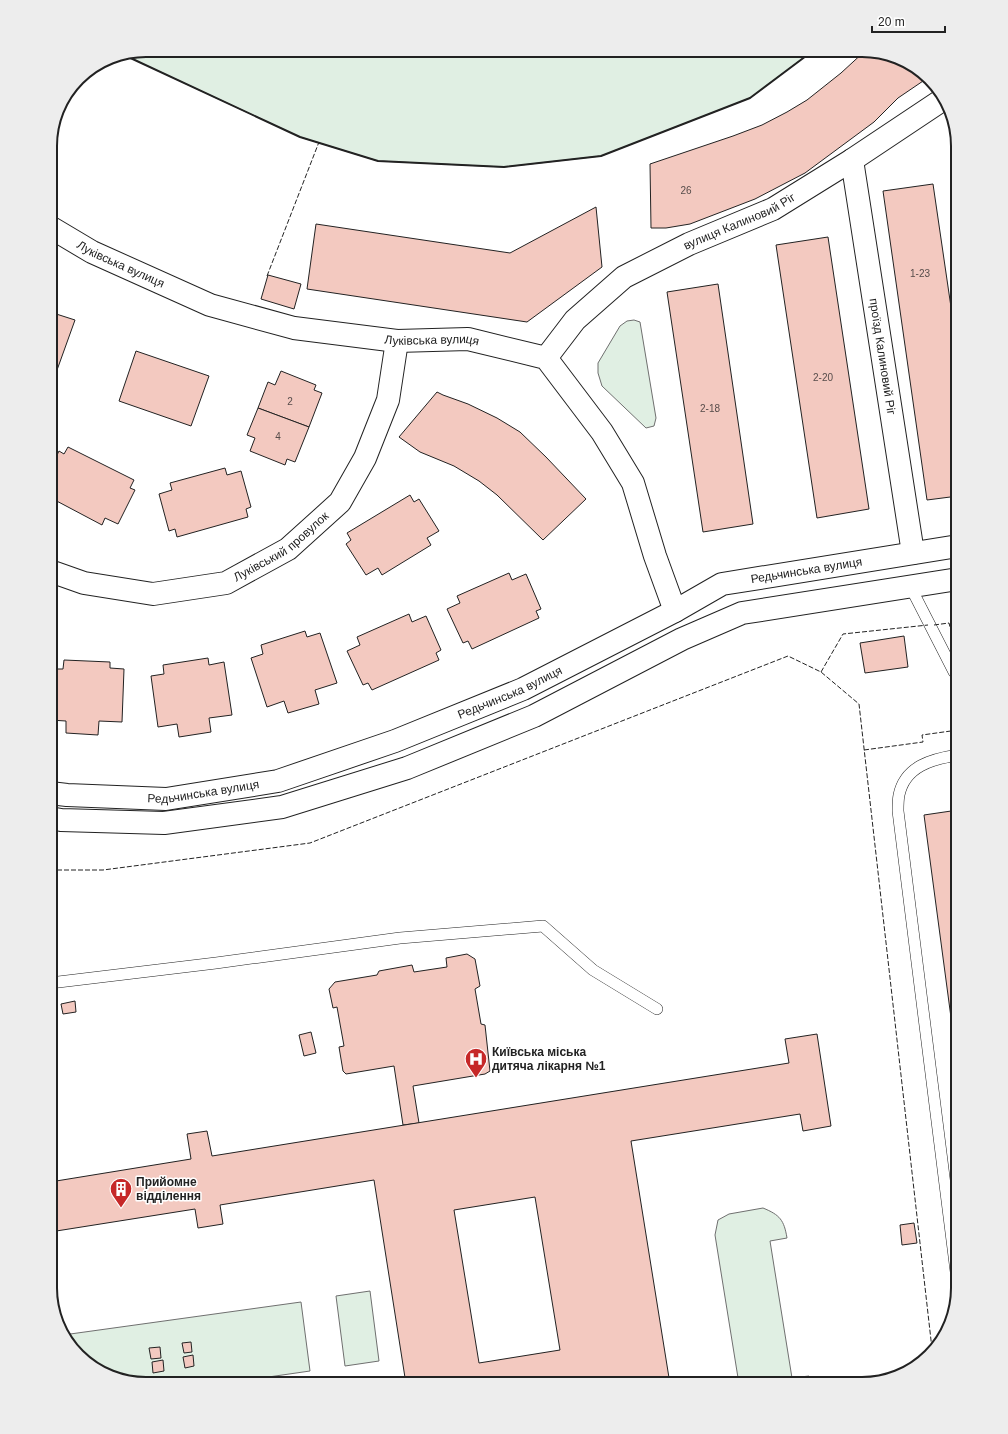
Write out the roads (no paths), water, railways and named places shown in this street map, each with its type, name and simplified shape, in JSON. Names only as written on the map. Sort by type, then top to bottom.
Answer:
[{"type":"street","name":"вулиця Калиновий Ріг","points":[[546,358],[575,320],[624,277],[689,244],[773,209],[852,160],[939,102]]},
{"type":"street","name":"проїзд Калиновий Ріг","points":[[852,160],[913,553]]},
{"type":"street","name":"Луківська вулиця","points":[[57,231],[92,252],[210,305],[294,328],[397,342],[468,339],[546,358]]},
{"type":"street","name":"Луківський провулок","points":[[57,573],[84,583],[153,594],[226,583],[288,549],[340,502],[365,458],[388,400],[397,342]]},
{"type":"street","points":[[546,358],[602,432],[633,483],[655,556],[675,611]]},
{"type":"street","name":"Редьчинська вулиця","points":[[57,793],[67,795],[166,799],[278,781],[394,741],[523,689],[675,611],[722,584],[951,547]]},
{"type":"street","points":[[57,819],[164,822],[282,808],[407,768],[534,716],[682,639],[742,613],[951,580]]},
{"type":"lane","points":[[910,586],[951,666]]},
{"type":"lane","points":[[951,756],[919,766],[905,779],[899,795],[898,811],[951,1232]]},
{"type":"lane","points":[[57,982],[216,963],[400,938],[543,926],[593,970],[657,1008]]},
{"type":"place","name":"Київська міська дитяча лікарня №1","points":[[476,1078]]},
{"type":"place","name":"Прийомне відділення","points":[[121,1208]]}]
